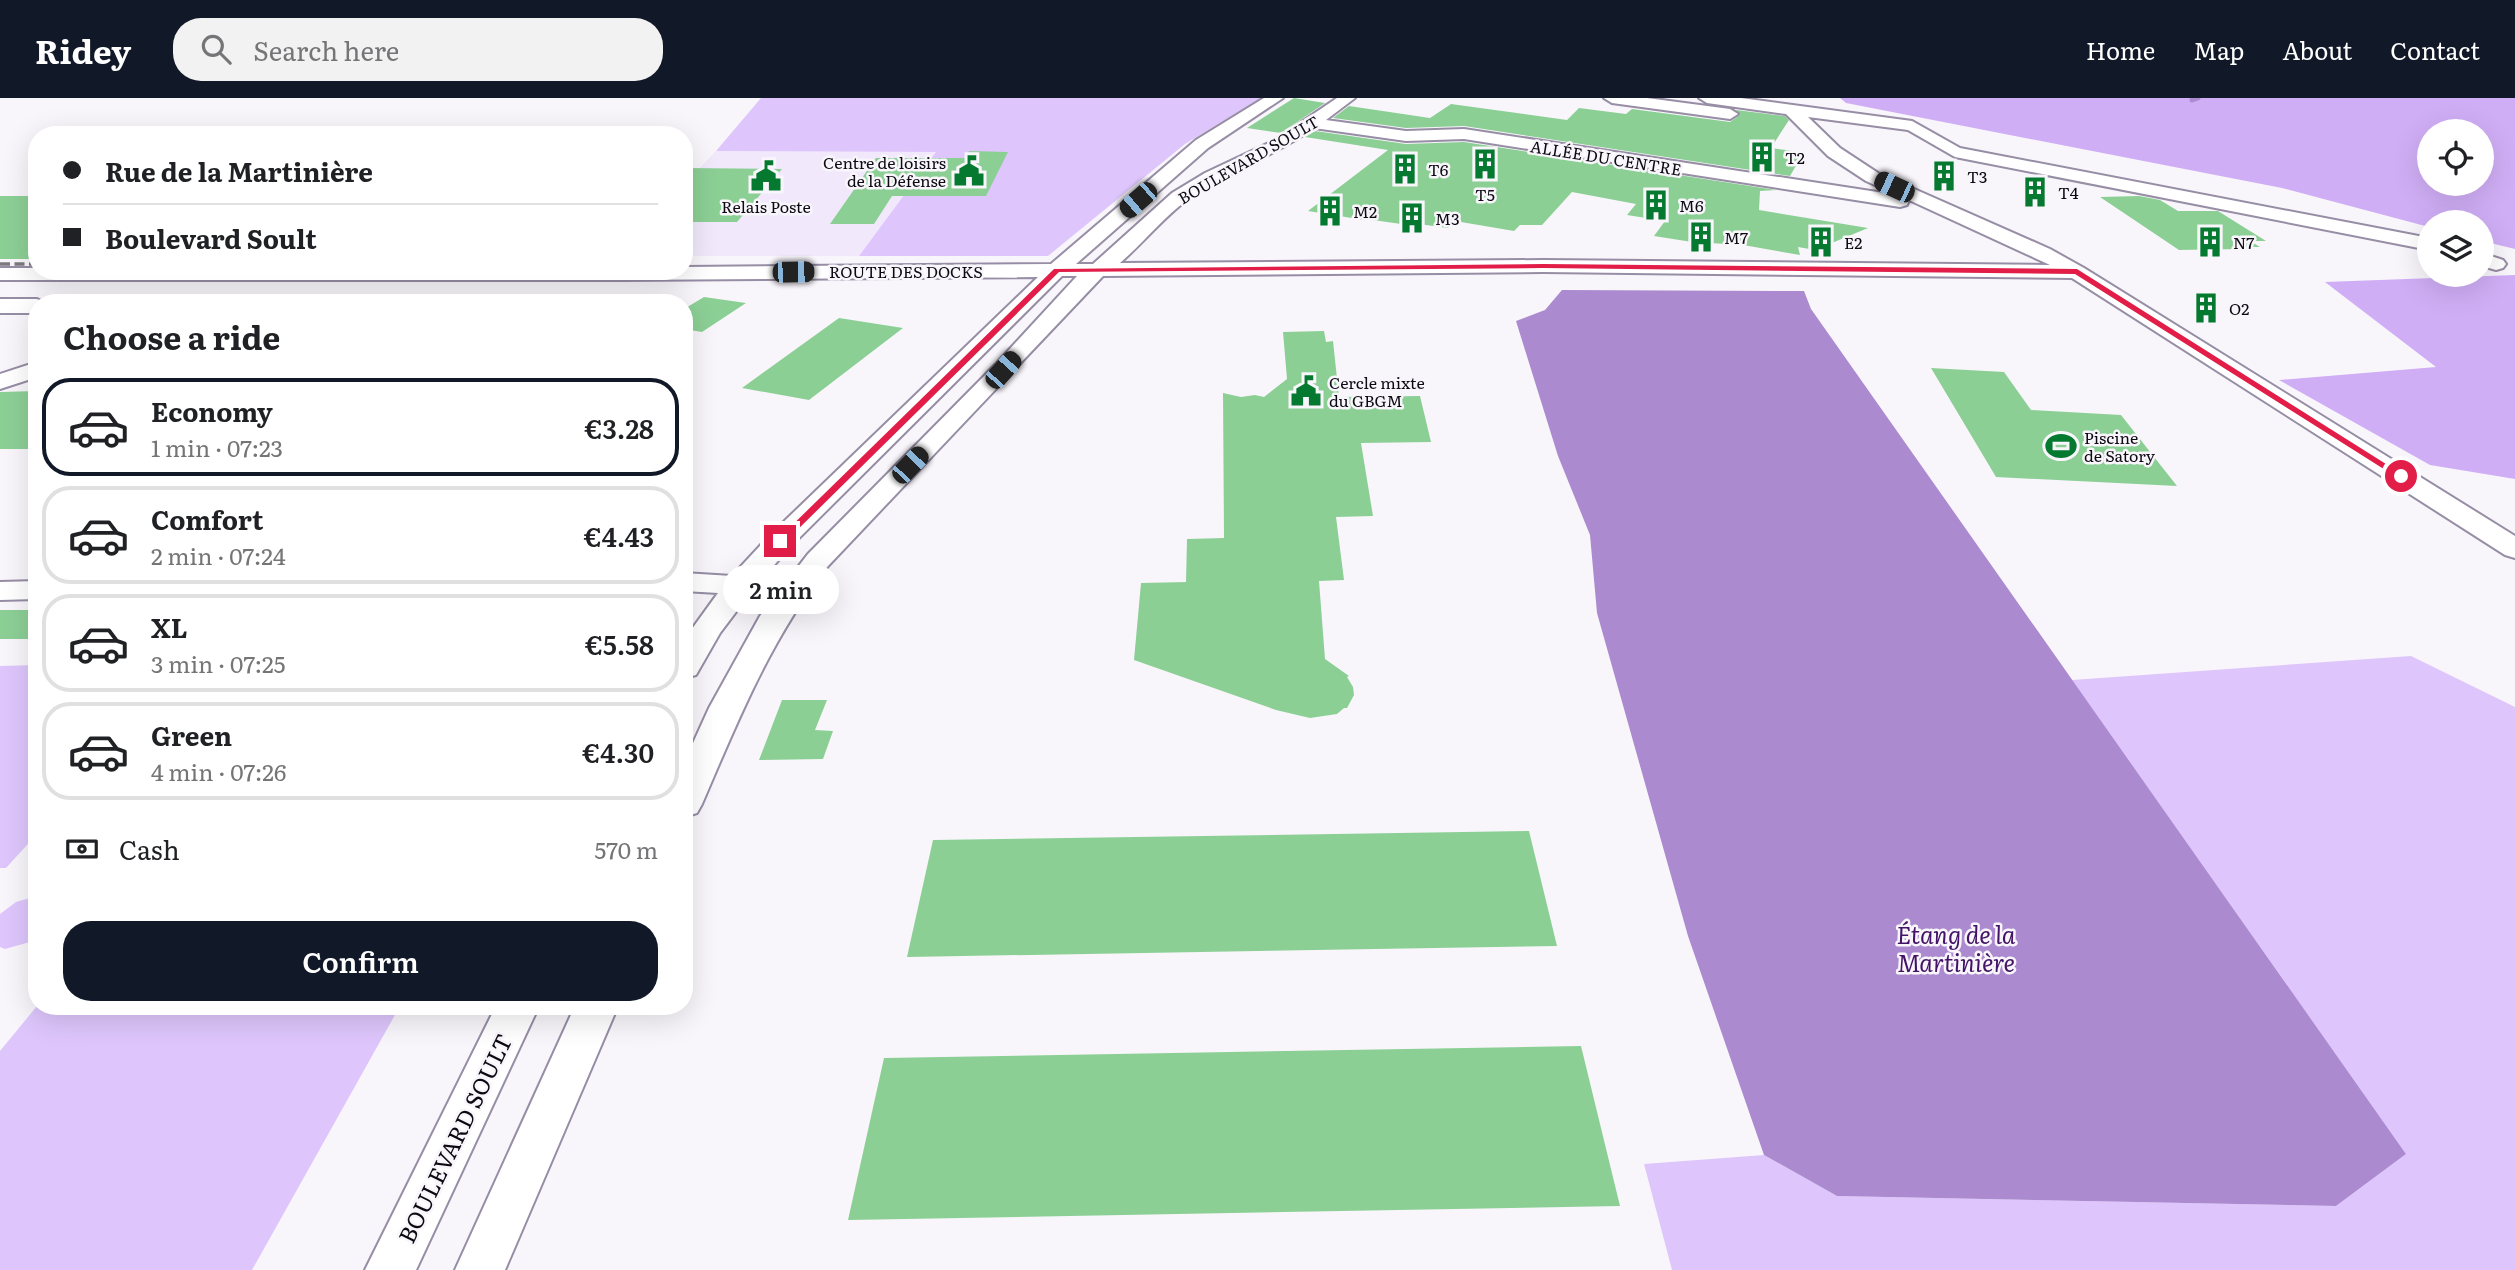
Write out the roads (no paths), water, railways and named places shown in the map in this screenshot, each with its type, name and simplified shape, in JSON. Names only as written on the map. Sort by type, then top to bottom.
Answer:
[{"type":"street","name":"BOULEVARD SOULT","points":[[693,650],[740,585],[780,541],[1057,270],[1202,144],[1275,98]]},
{"type":"street","name":"BOULEVARD SOULT","points":[[693,784],[748,659],[790,591],[1096,270],[1114,258],[1179,197],[1211,177],[1281,144],[1347,98]]},
{"type":"street","points":[[1612,98],[1709,103],[1797,116],[1912,126],[1955,152],[2417,242]]},
{"type":"street","points":[[1797,116],[1834,152],[1872,177],[2043,253],[2077,272],[2515,549]]},
{"type":"street","name":"ALLÉE DU CENTRE","points":[[1312,122],[1406,136],[1464,134],[1900,201]]},
{"type":"street","points":[[1171,170],[1211,177]]},
{"type":"street","name":"ROUTE DES DOCKS","points":[[693,273],[1556,266],[2077,272]]},
{"type":"street","name":"ROUTE DES DOCKS","points":[[0,274],[28,274]]},
{"type":"street","points":[[0,306],[28,306]]},
{"type":"street","points":[[0,382],[28,377]]},
{"type":"street","points":[[693,582],[790,591]]},
{"type":"street","points":[[0,591],[28,590]]},
{"type":"street","name":"BOULEVARD SOULT","points":[[390,1270],[514,1015]]},
{"type":"street","points":[[480,1270],[593,1015]]},
{"type":"water","name":"Étang de la Martinière","points":[[1562,290],[1804,291],[1811,309],[2406,1154],[2336,1206],[1837,1196],[1764,1155],[1688,936],[1597,613],[1590,535],[1558,456],[1516,321],[1545,310]]},
{"type":"waterway","points":[[2192,100],[2198,98]]},
{"type":"railway","points":[[0,264],[28,264]]},
{"type":"place","name":"T2","points":[[1762,157]]},
{"type":"place","name":"T5","points":[[1485,164]]},
{"type":"place","name":"T6","points":[[1405,169]]},
{"type":"place","name":"Centre de loisirs de la Défense","points":[[969,171]]},
{"type":"place","name":"Relais Poste","points":[[766,176]]},
{"type":"place","name":"T3","points":[[1944,176]]},
{"type":"place","name":"T4","points":[[2035,192]]},
{"type":"place","name":"M6","points":[[1656,205]]},
{"type":"place","name":"M2","points":[[1330,211]]},
{"type":"place","name":"M3","points":[[1412,218]]},
{"type":"place","name":"M7","points":[[1701,237]]},
{"type":"place","name":"E2","points":[[1821,242]]},
{"type":"place","name":"N7","points":[[2210,242]]},
{"type":"place","name":"O2","points":[[2206,308]]},
{"type":"place","name":"Cercle mixte du GBGM","points":[[1306,391]]},
{"type":"place","name":"Piscine de Satory","points":[[2061,446]]}]
